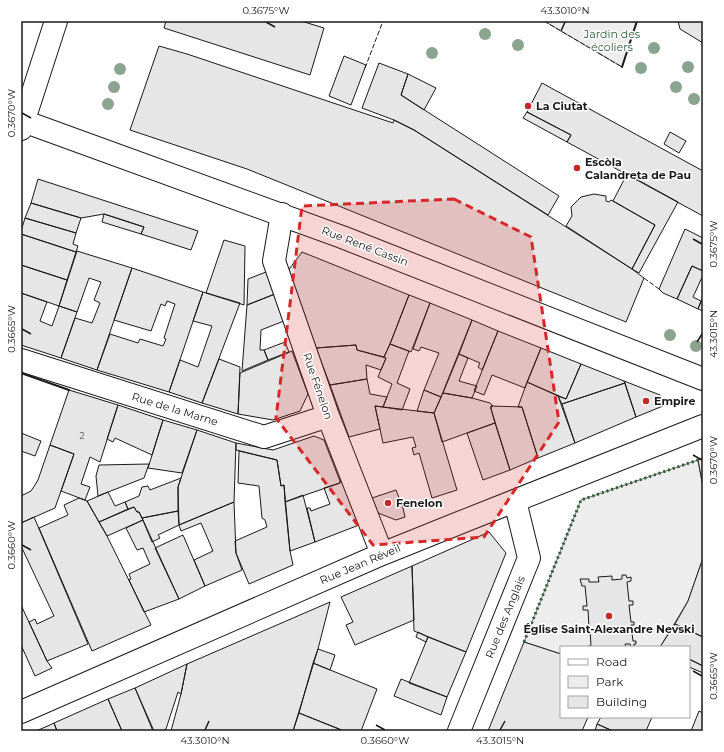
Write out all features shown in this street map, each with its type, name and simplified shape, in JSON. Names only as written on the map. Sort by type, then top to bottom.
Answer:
[{"type":"street","points":[[22,125],[56,21]]},
{"type":"street","name":"Rue René Cassin","points":[[22,125],[282,214],[703,379]]},
{"type":"street","name":"Rue Fénelon","points":[[282,214],[274,261],[328,416],[382,554]]},
{"type":"street","name":"Rue de la Marne","points":[[21,360],[264,437],[328,416]]},
{"type":"street","name":"Rue Jean Réveil","points":[[21,712],[382,554],[703,426]]},
{"type":"street","name":"Rue des Anglais","points":[[459,731],[529,558],[515,501]]},
{"type":"highlighted area","points":[[454,199],[531,237],[559,422],[484,537],[373,545],[276,418],[302,206]]},
{"type":"green space","name":"Jardin des écoliers","points":[[544,21],[637,21],[622,67]]},
{"type":"green space","points":[[698,460],[703,487],[703,558],[688,601],[661,646],[560,646],[560,654],[524,642],[581,500]]},
{"type":"building","points":[[166,21],[301,21],[324,28],[310,75],[164,28]]},
{"type":"building","points":[[678,21],[703,21],[703,43],[680,29]]},
{"type":"building","points":[[159,46],[393,123],[394,120],[414,130],[644,278],[626,322],[247,169],[130,130]]},
{"type":"building","points":[[344,56],[366,65],[351,105],[329,96]]},
{"type":"building","points":[[379,63],[408,74],[401,95],[559,196],[548,215],[414,130],[394,120],[362,108]]},
{"type":"building","points":[[408,74],[436,88],[424,110],[401,95]]},
{"type":"building","points":[[542,83],[703,171],[703,216],[567,142],[571,135],[527,112]]},
{"type":"building","points":[[527,112],[571,135],[567,142],[523,118]]},
{"type":"building","points":[[670,132],[686,141],[679,153],[664,144]]},
{"type":"building","points":[[627,174],[678,202],[639,273],[632,269],[655,225],[613,201]]},
{"type":"building","points":[[38,179],[198,231],[191,250],[141,234],[144,227],[104,214],[81,218],[31,203]]},
{"type":"building","points":[[594,194],[606,196],[606,201],[609,202],[611,200],[655,225],[632,269],[566,226],[572,216],[571,207],[581,197]]},
{"type":"building","points":[[31,203],[81,218],[76,233],[25,218]]},
{"type":"building","points":[[104,214],[144,227],[141,234],[102,222]]},
{"type":"building","points":[[25,218],[76,233],[73,244],[78,246],[76,252],[21,234]]},
{"type":"building","points":[[685,229],[703,238],[703,271],[692,266],[677,299],[663,293],[659,289]]},
{"type":"building","points":[[21,234],[76,252],[67,280],[21,265]]},
{"type":"building","points":[[224,240],[245,246],[244,305],[206,293]]},
{"type":"building","points":[[77,251],[132,268],[97,370],[61,358],[75,318],[92,323],[100,303],[94,300],[101,282],[89,278],[77,312],[59,306]]},
{"type":"building","points":[[302,252],[409,295],[384,357],[357,350],[356,345],[316,348],[287,272]]},
{"type":"building","points":[[21,265],[67,280],[59,306],[21,293]]},
{"type":"building","points":[[692,266],[703,271],[703,275],[693,297],[701,301],[698,309],[677,299]]},
{"type":"building","points":[[132,268],[203,292],[169,392],[97,370],[110,334],[138,343],[140,339],[163,346],[166,339],[164,338],[175,304],[167,301],[165,306],[161,304],[151,331],[114,320]]},
{"type":"building","points":[[266,272],[275,294],[247,305],[248,279]]},
{"type":"building","points":[[203,292],[240,303],[202,403],[169,392],[180,360],[198,367],[212,326],[193,321]]},
{"type":"building","points":[[21,293],[47,302],[40,321],[52,326],[59,306],[77,312],[61,358],[21,345]]},
{"type":"building","points":[[275,294],[284,321],[261,330],[260,350],[264,350],[268,360],[242,371],[247,305]]},
{"type":"building","points":[[409,295],[430,303],[411,352],[390,344]]},
{"type":"building","points":[[703,297],[703,311],[698,309]]},
{"type":"building","points":[[430,303],[472,320],[441,397],[424,390],[439,353],[421,347],[419,351],[413,349]]},
{"type":"building","points":[[472,320],[498,331],[482,370],[478,367],[480,363],[459,354]]},
{"type":"building","points":[[498,331],[541,348],[525,388],[492,375],[484,395],[474,391]]},
{"type":"building","points":[[285,342],[289,352],[268,360],[264,350]]},
{"type":"building","points":[[390,344],[409,351],[397,383],[410,389],[402,410],[383,407],[392,384],[378,377]]},
{"type":"building","points":[[356,345],[357,350],[386,358],[381,370],[366,365],[367,379],[330,385],[316,348]]},
{"type":"building","points":[[541,348],[581,364],[566,399],[527,382]]},
{"type":"building","points":[[292,351],[308,394],[300,411],[273,420],[238,414],[240,373]]},
{"type":"building","points":[[459,354],[468,358],[459,381],[477,386],[472,398],[443,393]]},
{"type":"building","points":[[219,359],[240,367],[238,414],[202,403]]},
{"type":"building","points":[[581,364],[624,381],[625,383],[562,404],[558,396],[566,399]]},
{"type":"building","points":[[367,379],[370,394],[387,397],[383,407],[375,406],[380,429],[349,437],[330,385]]},
{"type":"building","name":"Empire","points":[[624,381],[660,395],[663,406],[636,417]]},
{"type":"building","points":[[527,382],[558,396],[575,443],[538,458],[522,407],[518,407]]},
{"type":"building","points":[[625,383],[636,417],[575,443],[562,404]]},
{"type":"building","points":[[69,390],[118,405],[100,462],[90,457],[81,484],[90,487],[85,500],[61,491],[74,454],[50,445]]},
{"type":"building","points":[[424,390],[441,397],[434,413],[417,411]]},
{"type":"building","points":[[443,393],[490,403],[493,406],[491,406],[491,409],[495,423],[442,442],[434,413]]},
{"type":"building","points":[[118,405],[163,420],[152,455],[115,438],[113,442],[107,439]]},
{"type":"building","points":[[375,406],[434,413],[457,490],[432,498],[419,453],[414,455],[412,448],[416,447],[413,437],[383,443]]},
{"type":"building","points":[[491,406],[522,407],[538,458],[510,470]]},
{"type":"building","points":[[163,420],[197,430],[182,473],[148,468]]},
{"type":"building","points":[[495,423],[510,470],[483,480],[467,433]]},
{"type":"building","points":[[197,430],[236,443],[234,502],[179,525],[178,487]]},
{"type":"building","points":[[21,433],[41,441],[35,456],[21,451]]},
{"type":"building","points":[[314,436],[324,440],[340,483],[285,502],[284,485],[281,486],[277,460],[236,450],[236,443],[273,450]]},
{"type":"building","points":[[50,445],[74,454],[55,508],[21,523],[21,496],[31,491],[38,480]]},
{"type":"building","points":[[239,451],[277,460],[281,486],[284,485],[290,551],[293,565],[249,584],[236,553],[235,541],[267,527],[265,520],[262,518],[259,486],[238,483]]},
{"type":"building","points":[[703,458],[703,487],[698,460]]},
{"type":"building","points":[[149,464],[144,478],[98,496],[96,476],[99,465]]},
{"type":"building","points":[[181,478],[178,487],[178,511],[142,518],[134,507],[128,509],[125,502],[139,496],[142,487],[148,486],[150,490]]},
{"type":"building","points":[[343,480],[359,525],[315,542],[307,508],[310,508],[311,511],[330,504],[324,488],[340,483],[340,481]]},
{"type":"building","name":"Fenelon","points":[[396,490],[405,517],[396,520],[378,513],[372,498]]},
{"type":"building","points":[[108,492],[115,506],[125,502],[128,509],[99,522],[87,501]]},
{"type":"building","points":[[303,495],[315,542],[290,551],[285,502]]},
{"type":"building","points":[[79,498],[87,501],[107,536],[151,625],[92,651],[39,528],[68,515],[64,505]]},
{"type":"building","points":[[234,502],[236,553],[242,570],[205,586],[194,560],[213,551],[201,523],[181,531],[179,525]]},
{"type":"building","points":[[134,507],[137,512],[139,512],[143,520],[107,536],[99,522]]},
{"type":"building","points":[[178,511],[179,525],[158,535],[160,538],[152,542],[142,518]]},
{"type":"building","points":[[34,517],[88,644],[47,661],[29,622],[35,619],[37,624],[54,616],[21,546],[21,523]]},
{"type":"building","points":[[143,520],[179,599],[144,612],[129,580],[131,579],[129,574],[150,564],[143,548],[137,550],[126,528]]},
{"type":"building","points":[[489,532],[506,553],[466,652],[414,631],[412,566]]},
{"type":"building","points":[[183,535],[205,586],[179,599],[155,548]]},
{"type":"building","points":[[703,558],[703,637],[675,624],[688,601]]},
{"type":"building","points":[[412,566],[414,620],[355,645],[346,625],[353,622],[341,597]]},
{"type":"building","name":"Église Saint-Alexandre Nevski","points":[[622,575],[626,575],[627,578],[631,577],[631,581],[627,582],[629,601],[633,601],[633,605],[629,605],[631,622],[634,622],[634,625],[631,625],[633,641],[636,641],[636,644],[634,644],[634,646],[625,644],[626,646],[591,646],[590,630],[586,631],[585,627],[589,627],[588,610],[583,610],[583,606],[587,606],[585,586],[582,586],[580,579],[589,579],[589,582],[599,582],[598,577],[612,576],[612,580],[622,579]]},
{"type":"building","points":[[330,602],[318,649],[293,731],[171,731],[187,664]]},
{"type":"building","points":[[21,605],[47,661],[52,668],[35,676],[21,645]]},
{"type":"building","points":[[675,624],[703,637],[703,666],[690,660],[690,646],[661,646]]},
{"type":"building","points":[[418,632],[428,637],[426,642],[416,637]]},
{"type":"building","points":[[428,637],[466,652],[447,697],[409,683]]},
{"type":"building","points":[[524,642],[560,654],[560,718],[588,718],[582,731],[488,731]]},
{"type":"building","points":[[318,649],[335,655],[330,670],[313,663]]},
{"type":"building","points":[[690,660],[703,666],[703,673],[690,667]]},
{"type":"building","points":[[313,663],[377,689],[361,731],[344,731],[299,713]]},
{"type":"building","points":[[187,664],[181,694],[178,692],[166,729],[163,731],[154,731],[135,688]]},
{"type":"building","points":[[401,679],[447,697],[441,715],[394,696]]},
{"type":"building","points":[[135,688],[153,731],[122,731],[108,699]]},
{"type":"building","points":[[108,699],[122,731],[57,731],[54,723]]},
{"type":"building","points":[[699,711],[703,713],[703,731],[691,731]]},
{"type":"building","points":[[299,713],[344,731],[293,731]]},
{"type":"building","points":[[600,718],[652,718],[646,731],[613,731],[597,724]]},
{"type":"building","points":[[54,723],[57,731],[36,731],[50,725]]},
{"type":"building","points":[[597,724],[613,731],[595,731]]},
{"type":"hedge","points":[[524,642],[581,500],[698,460]]},
{"type":"fence","points":[[365,68],[383,21]]},
{"type":"fence","points":[[544,21],[622,67]]},
{"type":"fence","points":[[644,278],[659,289]]},
{"type":"wall","points":[[622,67],[637,21]]},
{"type":"wall","points":[[21,373],[69,390]]},
{"type":"place","name":"La Ciutat","points":[[528,106]]},
{"type":"place","name":"Escòla Calandreta de Pau","points":[[577,168]]},
{"type":"place","name":"Empire","points":[[646,401]]},
{"type":"place","name":"Fenelon","points":[[388,503]]},
{"type":"place","name":"Église Saint-Alexandre Nevski","points":[[609,616]]}]
